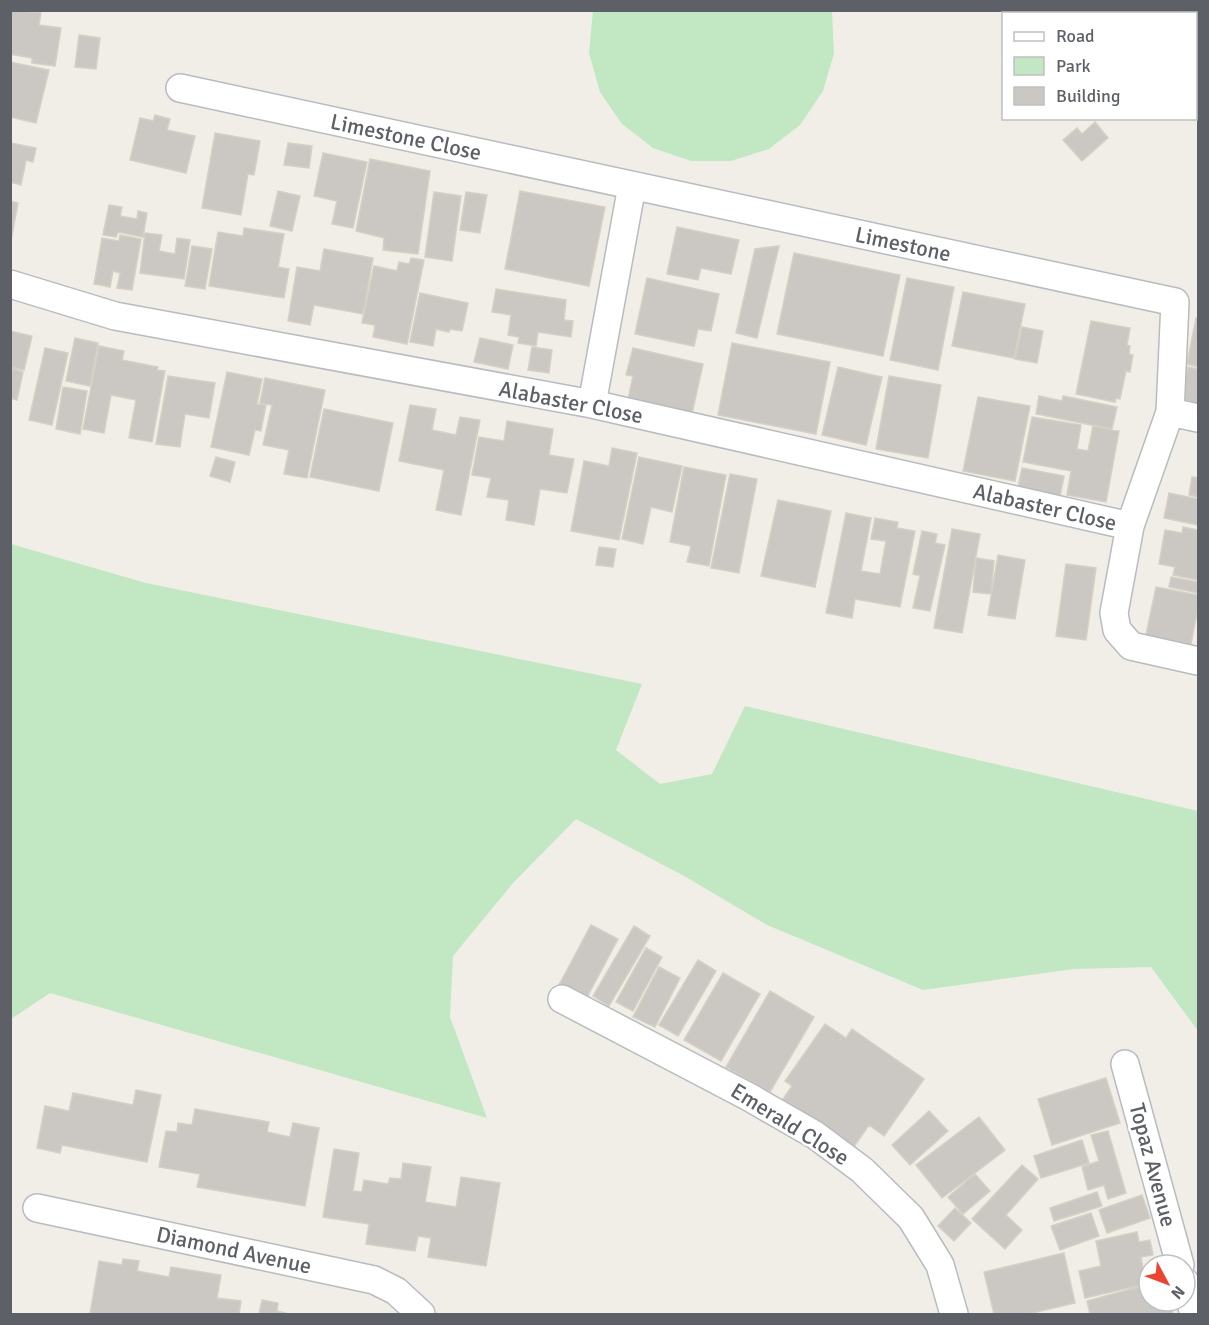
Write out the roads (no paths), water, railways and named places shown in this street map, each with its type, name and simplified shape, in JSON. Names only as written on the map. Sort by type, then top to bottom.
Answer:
[{"type":"street","name":"Limestone Close","points":[[180,88],[632,186]]},
{"type":"street","name":"Limestone","points":[[632,186],[1174,302],[1170,412]]},
{"type":"street","points":[[592,404],[632,186]]},
{"type":"street","name":"Alabaster Close","points":[[10,284],[115,316],[592,404],[1130,526]]},
{"type":"street","points":[[1198,418],[1170,412],[1130,526],[1114,614],[1117,630],[1131,646],[1198,661]]},
{"type":"street","name":"Emerald Close","points":[[562,999],[749,1097],[815,1135],[862,1170],[911,1218],[940,1265],[954,1314]]},
{"type":"street","name":"Topaz Avenue","points":[[1125,1064],[1177,1253]]},
{"type":"street","name":"Diamond Avenue","points":[[37,1208],[374,1280],[396,1291],[421,1314]]}]
